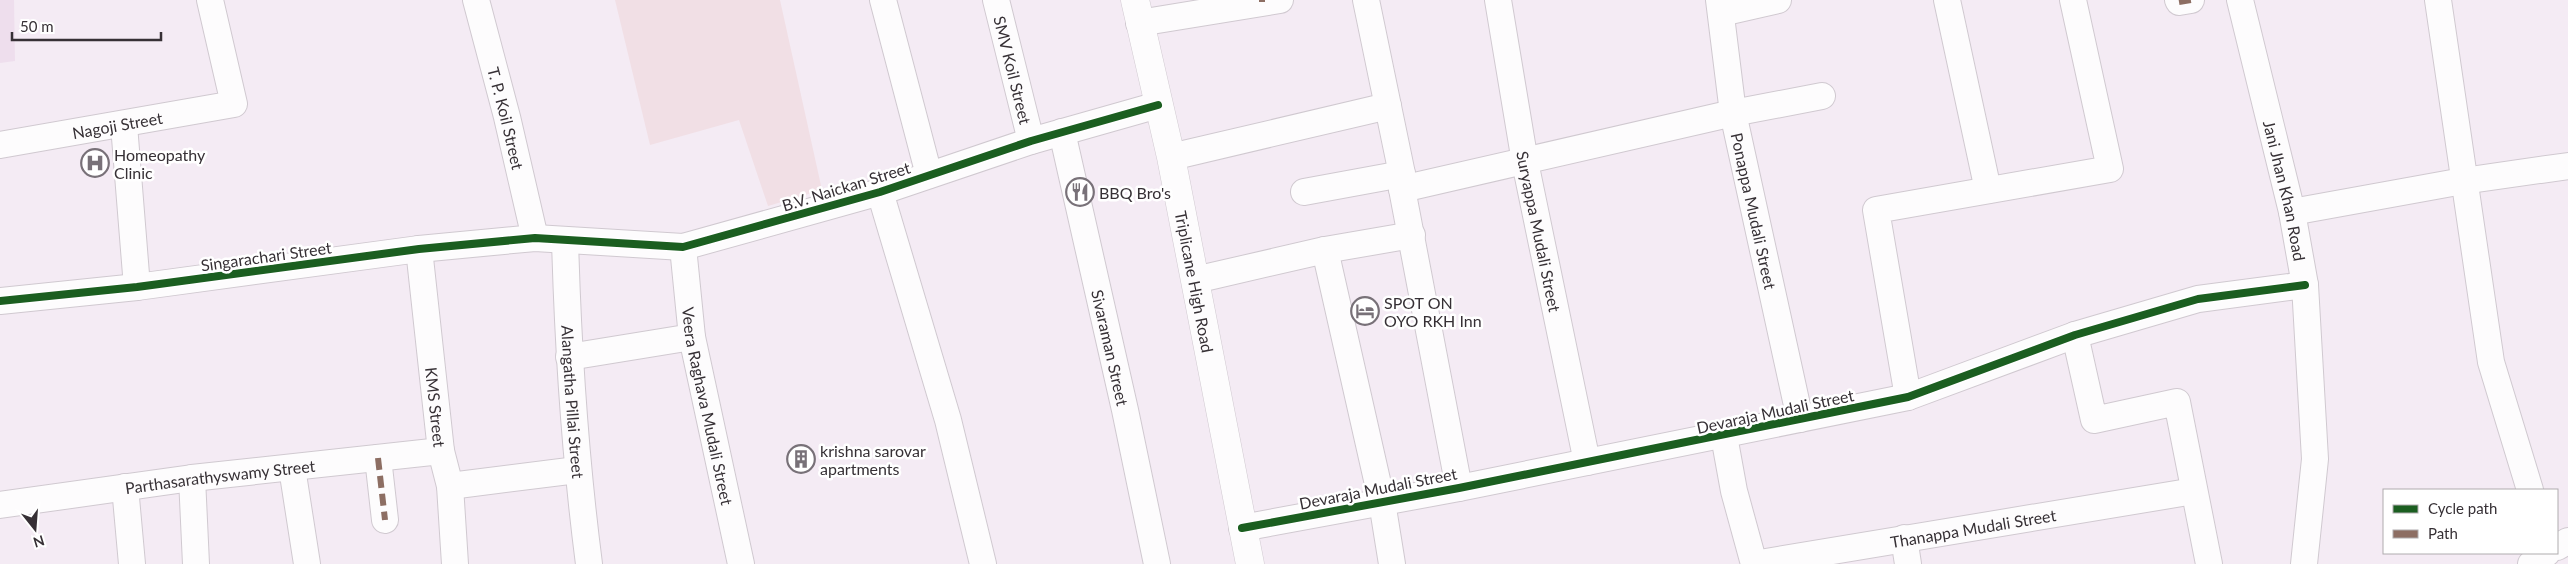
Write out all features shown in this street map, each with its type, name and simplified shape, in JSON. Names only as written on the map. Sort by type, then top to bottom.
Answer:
[{"type":"main road","name":"Triplicane High Road","points":[[1137,11],[1171,158],[1250,564]]},
{"type":"street","name":"Nagoji Street","points":[[0,146],[234,104],[210,0]]},
{"type":"street","name":"T. P. Koil Street","points":[[476,0],[507,117],[535,238]]},
{"type":"street","points":[[884,0],[929,175]]},
{"type":"street","name":"SMV Koil Street","points":[[996,0],[1031,141]]},
{"type":"street","points":[[1366,0],[1388,106],[1459,488]]},
{"type":"street","name":"Suryappa Mudali Street","points":[[1498,0],[1525,162],[1587,462]]},
{"type":"street","points":[[1720,6],[1778,0]]},
{"type":"street","points":[[1947,0],[1988,190]]},
{"type":"street","points":[[1908,397],[1876,210],[2110,169],[2073,0]]},
{"type":"street","points":[[2178,0],[2179,2],[2190,0]]},
{"type":"street","name":"Jani Jhan Khan Road","points":[[2240,0],[2292,212],[2305,285],[2315,459],[2304,564]]},
{"type":"street","points":[[2438,0],[2491,362],[2530,489]]},
{"type":"street","points":[[1137,11],[1268,1]]},
{"type":"street","name":"Ponappa Mudali Street","points":[[1720,6],[1733,114],[1800,419]]},
{"type":"street","points":[[1304,192],[1402,181],[1525,162],[1733,114],[1822,96]]},
{"type":"street","name":"B.V. Naickan Street","points":[[535,238],[683,246],[880,192],[1031,141],[1158,105]]},
{"type":"street","points":[[1171,158],[1388,106]]},
{"type":"street","points":[[124,125],[137,287]]},
{"type":"street","name":"Sivaraman Street","points":[[1062,132],[1125,410],[1156,564]]},
{"type":"street","points":[[2292,212],[2463,181],[2568,166]]},
{"type":"street","points":[[880,192],[945,410],[983,564]]},
{"type":"street","points":[[1195,280],[1325,250],[1412,235]]},
{"type":"street","name":"Singarachari Street","points":[[0,301],[137,287],[419,249],[535,238]]},
{"type":"street","name":"Alangatha Pillai Street","points":[[565,240],[569,357],[577,470],[589,564]]},
{"type":"street","name":"Veera Raghava Mudali Street","points":[[683,246],[692,338],[741,564]]},
{"type":"street","name":"KMS Street","points":[[419,249],[441,451],[450,486],[456,564]]},
{"type":"street","points":[[1325,250],[1382,502],[1392,564]]},
{"type":"street","name":"Devaraja Mudali Street","points":[[1242,528],[1724,436],[1908,397],[2076,335],[2198,299],[2305,285]]},
{"type":"street","points":[[2076,335],[2094,420],[2177,402],[2209,564]]},
{"type":"street","points":[[569,357],[692,338]]},
{"type":"street","points":[[1724,436],[1734,491],[1754,564]]},
{"type":"street","name":"Parthasarathyswamy Street","points":[[0,505],[192,478],[441,451]]},
{"type":"street","points":[[378,458],[385,520]]},
{"type":"street","points":[[292,468],[307,564]]},
{"type":"street","points":[[450,486],[577,470]]},
{"type":"street","points":[[192,478],[196,564]]},
{"type":"street","points":[[126,487],[132,564]]},
{"type":"street","name":"Thanappa Mudali Street","points":[[1754,564],[2194,491]]},
{"type":"street","points":[[1904,538],[1908,564]]},
{"type":"street","points":[[2531,564],[2546,554]]},
{"type":"shaded area","points":[[0,0],[14,0],[15,61],[0,63]]},
{"type":"shaded area","points":[[615,0],[780,0],[822,190],[768,206],[739,120],[650,145]]},
{"type":"marked path","points":[[2179,2],[2191,0]]},
{"type":"marked path","points":[[378,458],[385,520]]},
{"type":"cycle path","points":[[0,301],[137,287],[419,249],[535,238],[683,247],[880,192],[1031,141],[1158,105]]},
{"type":"cycle path","points":[[1242,528],[1459,488],[1908,397],[2075,335],[2198,299],[2305,285]]},
{"type":"place","name":"Homeopathy Clinic","points":[[95,163]]},
{"type":"place","name":"BBQ Bro's","points":[[1080,192]]},
{"type":"place","name":"SPOT ON OYO RKH Inn","points":[[1365,311]]},
{"type":"place","name":"krishna sarovar apartments","points":[[801,459]]}]
